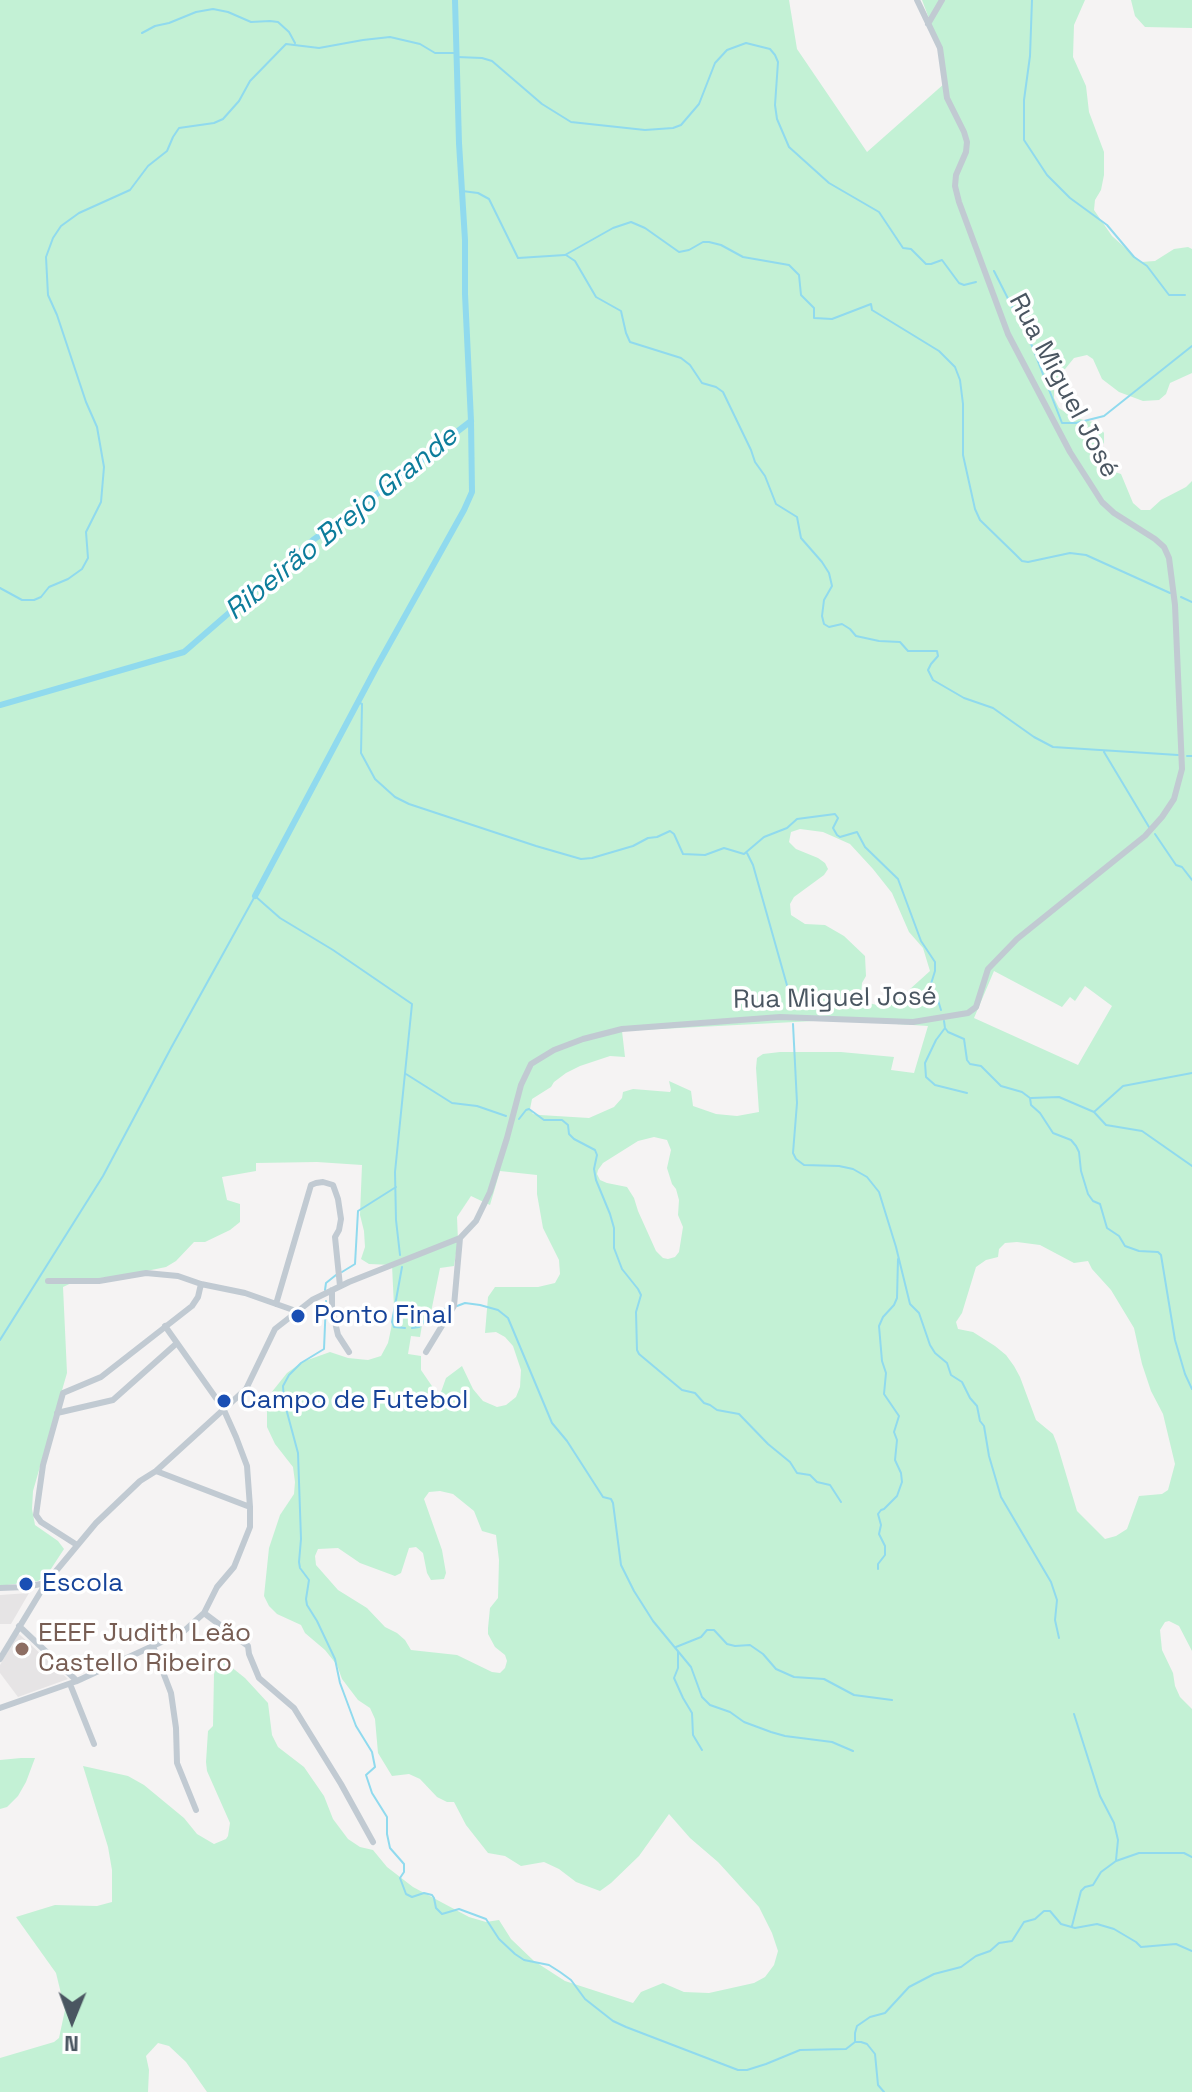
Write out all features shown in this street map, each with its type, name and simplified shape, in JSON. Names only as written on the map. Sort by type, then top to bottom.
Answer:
[{"type":"street","points":[[917,0],[928,24]]},
{"type":"street","points":[[928,24],[942,0]]},
{"type":"street","name":"Rua Miguel José","points":[[460,1238],[476,1221],[487,1200],[521,1085],[531,1064],[554,1050],[622,1029],[780,1017],[913,1022],[968,1013],[976,1007],[988,969],[1017,939],[1145,836],[1174,799],[1182,769],[1175,605],[1169,558],[1164,547],[1155,539],[1102,502],[1070,452],[1008,334],[959,202],[956,175],[967,142],[947,98],[940,48],[928,24]]},
{"type":"street","points":[[276,1304],[311,1185],[323,1182],[333,1185],[341,1219],[335,1237],[336,1288],[332,1309],[338,1335],[349,1352]]},
{"type":"street","points":[[0,1659],[46,1583],[96,1523],[246,1389],[275,1329],[312,1300],[336,1288],[460,1238],[454,1306],[426,1352]]},
{"type":"street","points":[[48,1281],[99,1281],[146,1273],[178,1276],[245,1293],[296,1311]]},
{"type":"street","points":[[77,1545],[41,1522],[36,1515],[43,1465],[63,1393],[101,1377],[192,1306],[201,1284]]},
{"type":"street","points":[[0,1708],[73,1682],[183,1632],[204,1613],[217,1587],[234,1567],[250,1527],[247,1466],[223,1408],[165,1326]]},
{"type":"street","points":[[57,1413],[113,1400],[177,1343]]},
{"type":"street","points":[[156,1471],[250,1507]]},
{"type":"street","points":[[0,1588],[46,1583]]},
{"type":"street","points":[[204,1613],[248,1646],[259,1678],[294,1708],[373,1842]]},
{"type":"street","points":[[19,1626],[73,1682],[94,1744]]},
{"type":"street","points":[[153,1646],[171,1693],[177,1763],[196,1810]]},
{"type":"shaded area","points":[[29,1593],[11,1624],[0,1624],[0,1595]]},
{"type":"shaded area","name":"EEEF Judith Leão Castello Ribeiro","points":[[18,1633],[68,1679],[18,1697],[0,1673],[0,1665]]},
{"type":"green space","points":[[0,0],[789,0],[797,49],[867,152],[945,83],[936,37],[922,0],[1085,0],[1074,25],[1073,57],[1086,86],[1089,112],[1104,152],[1104,175],[1094,210],[1112,236],[1141,262],[1155,261],[1174,249],[1192,249],[1192,373],[1170,383],[1166,394],[1159,400],[1143,401],[1119,392],[1102,379],[1093,359],[1087,355],[1074,358],[1057,379],[1054,398],[1059,408],[1072,417],[1097,423],[1104,433],[1101,450],[1104,463],[1121,474],[1133,503],[1141,510],[1150,510],[1192,481],[1192,1651],[1179,1626],[1169,1621],[1160,1630],[1162,1650],[1173,1673],[1175,1686],[1180,1697],[1192,1709],[1192,2092],[207,2092],[186,2062],[169,2046],[158,2043],[146,2056],[148,2092],[0,2092],[0,2058],[54,2042],[59,2038],[65,2010],[56,1973],[16,1917],[55,1905],[97,1906],[112,1902],[108,1847],[83,1766],[128,1776],[144,1785],[184,1818],[197,1834],[214,1844],[228,1836],[230,1823],[206,1762],[208,1731],[213,1726],[214,1674],[219,1661],[225,1662],[245,1678],[268,1703],[272,1735],[278,1747],[304,1767],[348,1839],[360,1847],[373,1850],[387,1867],[413,1887],[469,1917],[486,1922],[499,1920],[511,1939],[534,1961],[565,1981],[633,2003],[641,1992],[663,1983],[684,1992],[709,1993],[754,1983],[765,1977],[774,1965],[778,1951],[759,1907],[669,1814],[639,1856],[600,1891],[576,1882],[544,1862],[521,1866],[505,1856],[488,1853],[466,1825],[454,1802],[437,1797],[420,1779],[409,1774],[392,1776],[378,1753],[375,1719],[370,1708],[358,1700],[342,1679],[337,1665],[301,1625],[277,1614],[269,1606],[264,1596],[269,1548],[280,1515],[294,1494],[295,1482],[293,1467],[275,1444],[267,1427],[271,1393],[287,1373],[302,1362],[330,1352],[368,1360],[381,1356],[391,1329],[394,1307],[392,1265],[369,1264],[361,1259],[365,1247],[360,1215],[362,1165],[256,1163],[256,1171],[222,1177],[227,1200],[240,1204],[240,1222],[230,1230],[205,1242],[194,1242],[166,1267],[117,1277],[80,1279],[63,1287],[67,1373],[33,1491],[32,1509],[35,1525],[64,1549],[47,1575],[38,1581],[0,1586]],"holes":[[[800,829],[823,832],[850,844],[892,893],[909,932],[923,948],[930,971],[899,999],[877,1005],[869,1003],[861,995],[866,976],[865,956],[844,936],[825,925],[805,924],[791,915],[790,904],[794,897],[828,869],[818,858],[796,849],[789,842],[791,832]],[[994,971],[1062,1007],[1070,997],[1075,1001],[1085,986],[1112,1006],[1078,1065],[974,1018]],[[833,1020],[928,1026],[914,1073],[891,1070],[894,1057],[841,1052],[763,1054],[757,1058],[756,1068],[759,1112],[737,1116],[716,1114],[693,1106],[691,1091],[669,1081],[670,1092],[633,1089],[623,1092],[614,1107],[589,1118],[533,1114],[530,1109],[532,1099],[566,1073],[610,1056],[625,1057],[622,1031]],[[654,1137],[667,1140],[671,1150],[667,1168],[679,1200],[678,1215],[683,1227],[679,1252],[675,1257],[663,1258],[656,1251],[627,1187],[600,1180],[597,1174],[603,1163],[638,1141]],[[500,1171],[537,1175],[543,1228],[559,1260],[560,1274],[555,1283],[538,1287],[495,1287],[488,1297],[485,1333],[496,1332],[505,1337],[513,1346],[521,1370],[516,1397],[506,1405],[497,1407],[483,1401],[473,1389],[462,1366],[446,1378],[438,1395],[421,1370],[421,1356],[408,1354],[411,1336],[420,1337],[422,1325],[429,1322],[440,1268],[454,1266],[458,1241],[457,1217],[471,1196],[490,1205]],[[1005,1243],[1040,1245],[1074,1263],[1088,1261],[1111,1290],[1134,1328],[1151,1391],[1163,1414],[1175,1464],[1168,1490],[1162,1494],[1139,1496],[1127,1529],[1116,1536],[1105,1539],[1077,1511],[1053,1434],[1036,1420],[1020,1377],[1006,1355],[973,1332],[958,1329],[956,1322],[962,1313],[976,1267],[998,1257],[999,1249]],[[429,1492],[453,1494],[474,1511],[482,1531],[496,1535],[498,1598],[490,1608],[488,1634],[507,1661],[500,1673],[457,1655],[411,1650],[405,1640],[385,1627],[367,1608],[338,1590],[316,1565],[318,1549],[338,1548],[360,1563],[395,1576],[401,1573],[409,1548],[416,1547],[423,1553],[431,1580],[444,1579],[446,1573],[442,1550],[424,1499]]]},
{"type":"green space","points":[[1131,0],[1192,0],[1192,28],[1145,27],[1135,16]]},
{"type":"green space","points":[[35,1758],[18,1796],[7,1807],[0,1809],[0,1760]]},
{"type":"waterway","points":[[255,896],[472,492],[455,0]]},
{"type":"waterway","points":[[1032,0],[1024,140],[1047,175],[1070,198],[1107,225],[1134,257],[1147,266],[1169,295],[1185,295]]},
{"type":"waterway","points":[[142,33],[196,12],[213,9],[251,22],[278,22],[295,43]]},
{"type":"waterway","points":[[0,588],[22,600],[34,600],[49,587],[82,569],[88,558],[86,532],[101,502],[104,467],[97,427],[48,295],[46,257],[61,226],[79,213],[130,190],[148,166],[167,151],[179,128],[223,119],[239,101],[250,81],[286,44],[319,48],[390,37],[420,44],[435,53],[457,53]]},
{"type":"waterway","points":[[457,57],[492,61],[542,104],[571,122],[645,130],[681,125],[699,104],[715,63],[727,50],[746,43],[770,49],[778,62],[777,119],[789,147],[829,183],[879,212],[903,248],[911,249],[926,264],[942,260],[959,283],[976,282]]},
{"type":"waterway","points":[[462,191],[478,193],[489,199],[518,258],[565,255],[613,228],[631,222],[679,252],[709,242],[743,257],[789,265],[799,275],[801,295],[814,308],[814,318],[832,319],[871,304],[872,310],[939,351],[955,367],[963,404],[963,455],[975,509],[980,520],[1022,561],[1070,553],[1086,555],[1170,593]]},
{"type":"waterway","points":[[566,255],[575,261],[596,297],[621,311],[630,342],[681,358],[702,383],[723,392],[776,504],[797,517],[801,538],[829,573],[832,586],[824,600],[824,624],[829,627],[842,624],[856,636],[900,642],[908,651],[937,651],[938,656],[928,670],[933,680],[964,698],[993,708],[1053,747],[1178,755]]},
{"type":"waterway","points":[[994,271],[1032,346],[1062,423],[1104,416],[1192,346]]},
{"type":"waterway","name":"Ribeirão Brejo Grande","points":[[0,705],[184,652],[313,540],[417,465],[471,421]]},
{"type":"waterway","points":[[1181,597],[1192,602]]},
{"type":"waterway","points":[[358,702],[362,704],[361,753],[375,779],[395,797],[581,859],[633,846],[670,831],[683,854],[705,855],[724,848],[744,854],[764,837],[787,828],[797,819],[835,814],[838,818],[833,828],[837,835],[840,837],[857,832],[865,847],[898,879],[921,941],[935,962],[930,987],[941,1010]]},
{"type":"waterway","points":[[1104,752],[1149,827]]},
{"type":"waterway","points":[[1187,756],[1192,756]]},
{"type":"waterway","points":[[1155,834],[1176,865],[1182,867],[1192,880]]},
{"type":"waterway","points":[[747,853],[792,1003]]},
{"type":"waterway","points":[[0,1340],[103,1176],[255,896],[280,918],[412,1004],[395,1172],[400,1255]]},
{"type":"waterway","points":[[944,1021],[945,1028],[925,1063],[926,1077],[935,1085],[967,1093]]},
{"type":"waterway","points":[[793,1024],[797,1103],[793,1153],[804,1165],[853,1169],[867,1177],[879,1192],[910,1304],[919,1313],[935,1353],[947,1363],[951,1375],[962,1382],[977,1406],[1001,1497],[1051,1582],[1057,1600],[1055,1620],[1059,1638]]},
{"type":"waterway","points":[[945,1028],[964,1039],[970,1064],[981,1066],[1001,1086],[1022,1092],[1030,1098],[1031,1105],[1053,1133],[1071,1140],[1076,1146],[1088,1194],[1100,1204],[1107,1228],[1119,1236],[1125,1246],[1161,1255],[1175,1340],[1192,1389]]},
{"type":"waterway","points":[[1094,1112],[1123,1086],[1192,1073]]},
{"type":"waterway","points":[[406,1074],[452,1103],[477,1106],[506,1116]]},
{"type":"waterway","points":[[1031,1098],[1059,1097],[1094,1112],[1106,1125],[1142,1131],[1192,1166]]},
{"type":"waterway","points":[[519,1119],[529,1109],[544,1120],[562,1120],[568,1125],[569,1134],[574,1139],[595,1150],[596,1180],[614,1228],[614,1248],[622,1269],[641,1295],[636,1312],[639,1354],[682,1390],[695,1393],[704,1403],[717,1410],[739,1414],[790,1462],[797,1473],[810,1475],[817,1482],[830,1485],[841,1502]]},
{"type":"waterway","points":[[342,1272],[355,1264],[358,1211],[396,1187]]},
{"type":"waterway","points":[[878,1569],[885,1555],[878,1514],[897,1496],[902,1482],[895,1460],[897,1440],[894,1432],[899,1416],[884,1394],[886,1373],[879,1326],[897,1298],[898,1259]]},
{"type":"waterway","points":[[402,1267],[392,1322],[394,1327],[405,1328]]},
{"type":"waterway","points":[[325,1290],[326,1283],[336,1275]]},
{"type":"waterway","points":[[326,1301],[324,1349],[301,1363],[283,1386],[298,1453],[299,1562],[309,1580],[307,1605],[335,1659],[340,1683],[356,1726],[372,1752],[375,1767],[366,1775],[372,1793],[387,1817],[390,1848],[404,1864],[400,1878],[406,1894],[412,1897],[424,1893],[432,1895],[436,1908],[442,1914],[459,1909],[486,1919],[499,1939],[515,1954],[524,1960],[549,1965],[560,1972],[571,1980],[585,1999],[626,2027],[738,2070],[766,2064],[800,2050],[846,2049],[855,2042],[861,2042],[875,2054],[878,2085],[884,2092]]},
{"type":"waterway","points":[[457,1306],[465,1303],[480,1305],[498,1310],[508,1318],[552,1423],[603,1497],[611,1499],[613,1503],[621,1565],[634,1591],[653,1621],[691,1667],[702,1697],[710,1705],[771,1732],[832,1742],[853,1751]]},
{"type":"waterway","points":[[412,1328],[419,1327],[431,1313],[448,1308]]},
{"type":"waterway","points":[[676,1647],[701,1637],[707,1630],[714,1630],[727,1644],[750,1645],[776,1669],[794,1677],[824,1679],[854,1695],[892,1700]]},
{"type":"waterway","points":[[678,1652],[678,1668],[674,1678],[692,1713],[693,1735],[702,1750]]},
{"type":"waterway","points":[[1074,1714],[1100,1796],[1114,1823],[1118,1840],[1116,1860]]},
{"type":"waterway","points":[[1072,1926],[1081,1891],[1093,1885],[1101,1872],[1116,1861],[1139,1853],[1184,1853],[1192,1857]]},
{"type":"waterway","points":[[855,2041],[857,2026],[870,2017],[885,2013],[909,1987],[934,1974],[961,1967],[999,1943],[1012,1941],[1024,1922],[1035,1919],[1044,1911],[1050,1911],[1061,1924],[1075,1928],[1097,1924],[1114,1929],[1141,1947],[1176,1944],[1192,1951]]},
{"type":"place","name":"Ponto Final","points":[[298,1316]]},
{"type":"place","name":"Campo de Futebol","points":[[224,1401]]},
{"type":"place","name":"Escola","points":[[26,1584]]},
{"type":"place","name":"EEEF Judith Leão Castello Ribeiro","points":[[22,1649]]}]
